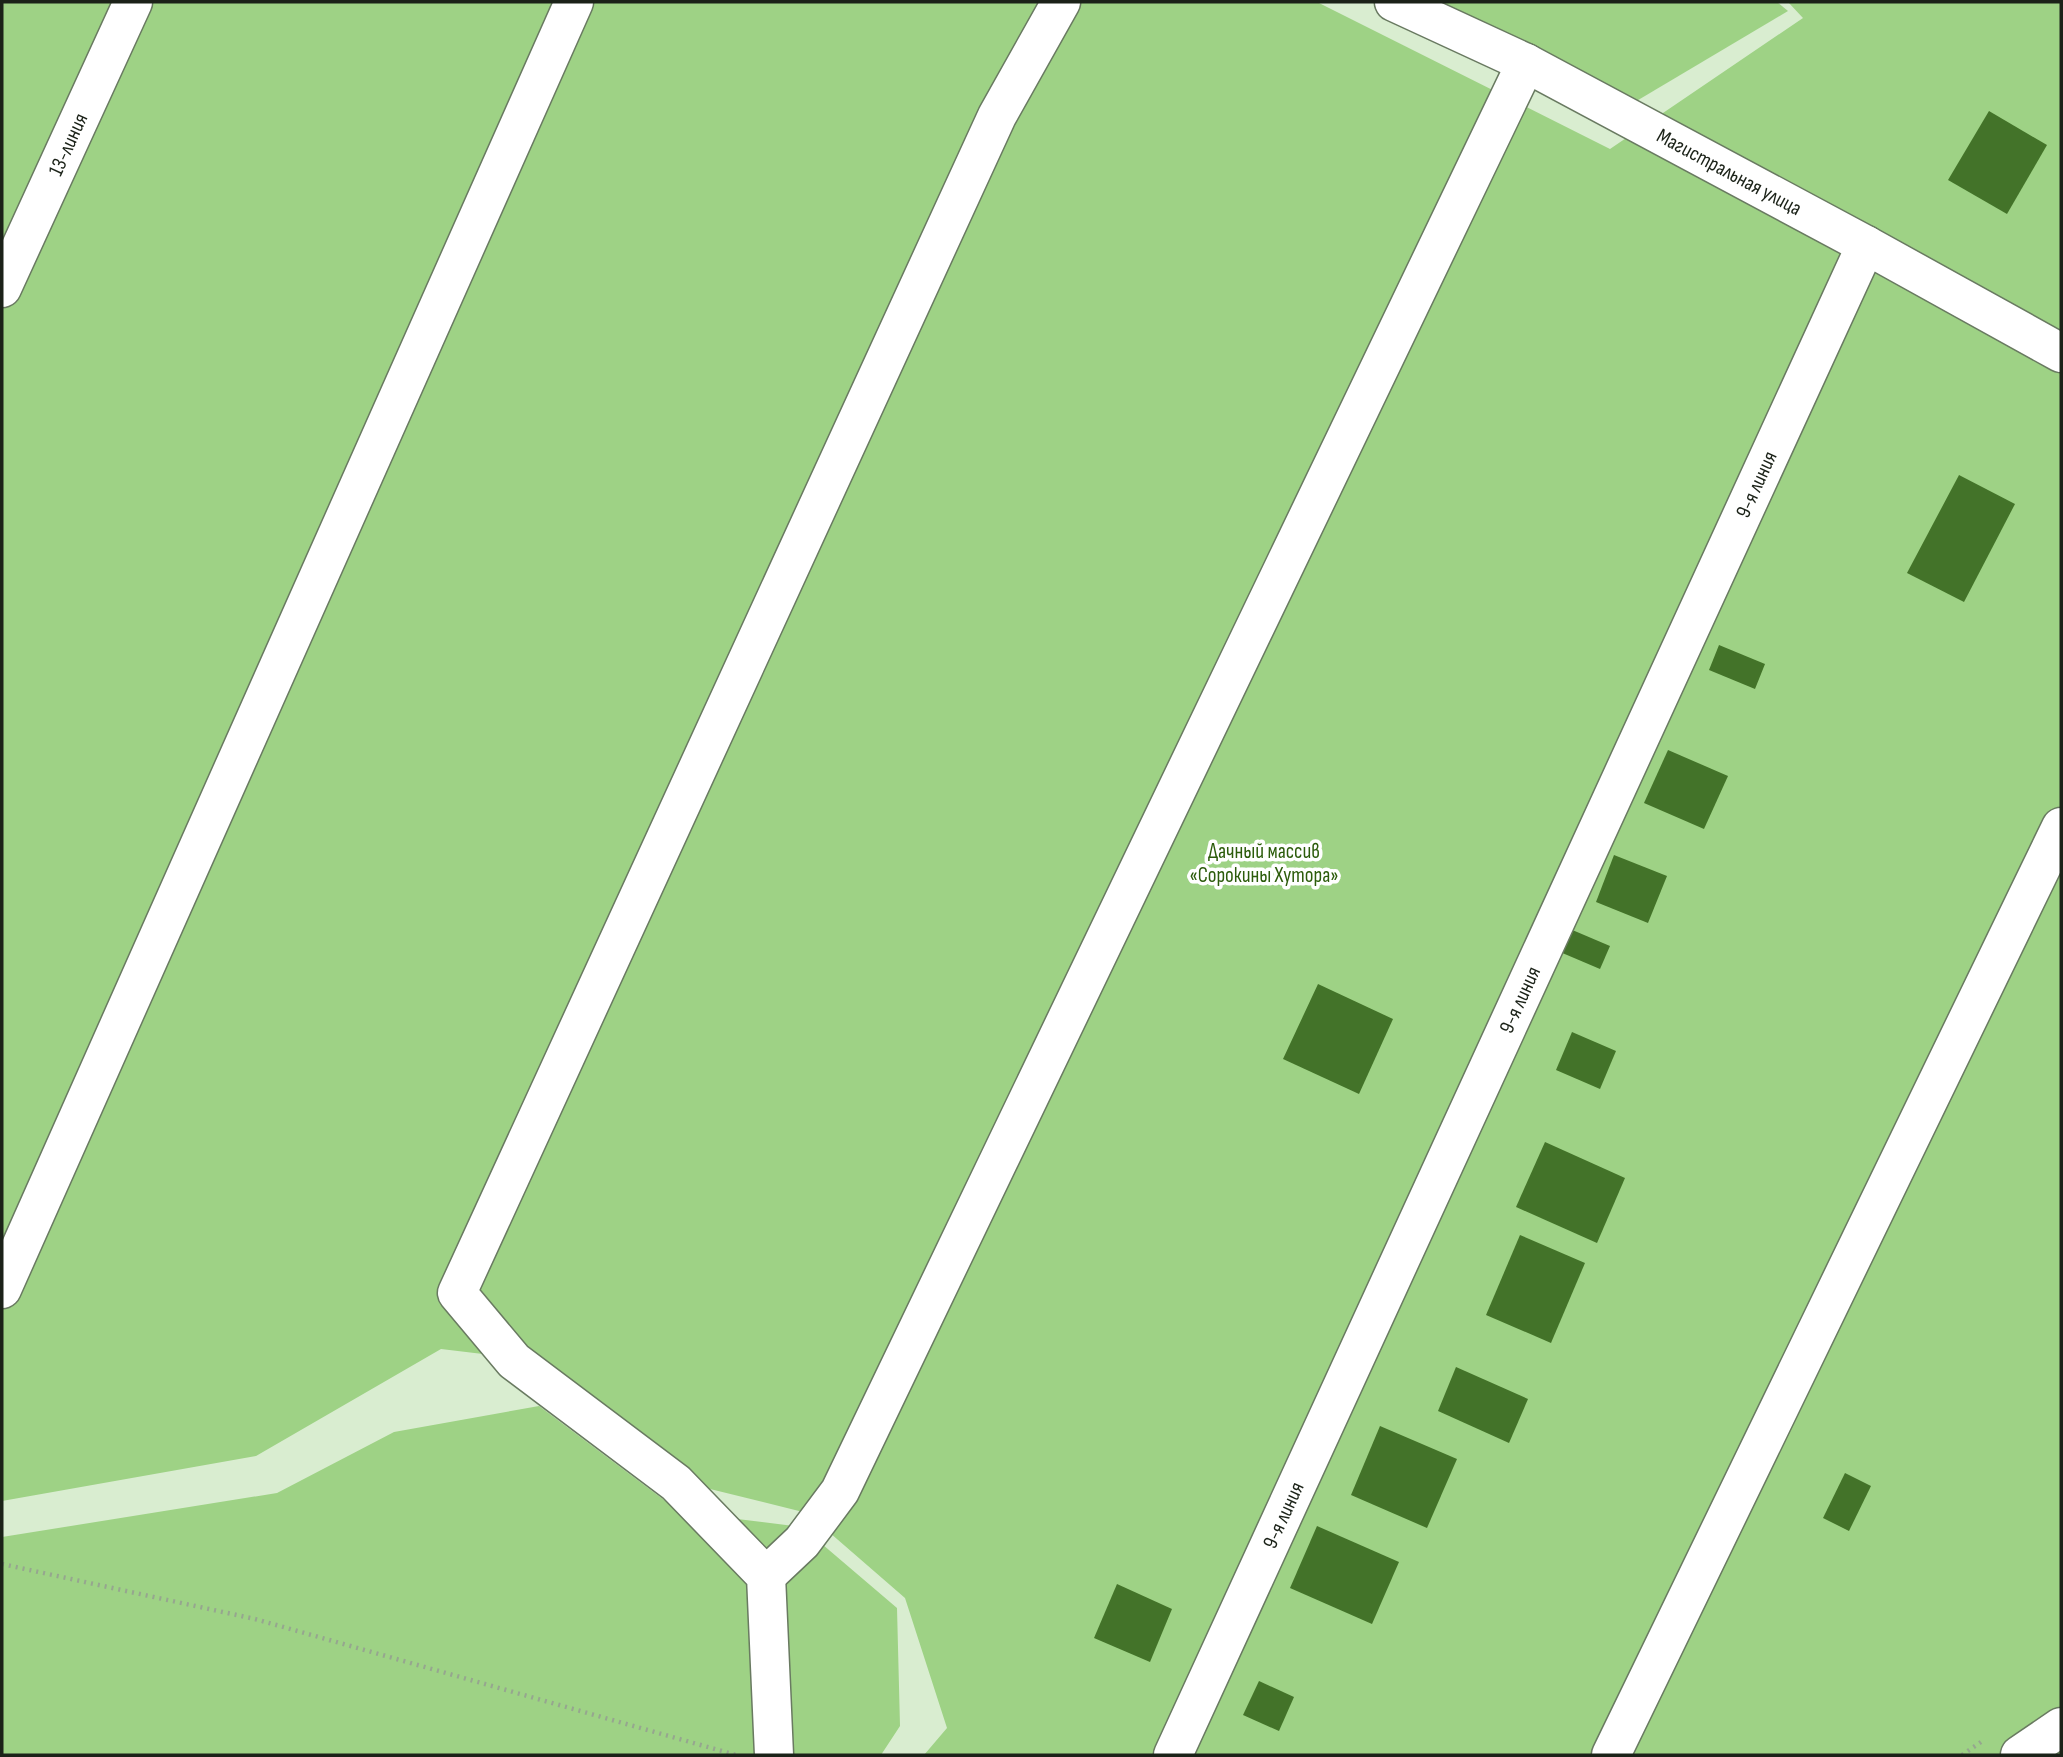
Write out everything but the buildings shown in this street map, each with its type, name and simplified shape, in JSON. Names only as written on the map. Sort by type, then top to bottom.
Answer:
[{"type":"street","name":"13-линия","points":[[2,288],[133,2]]},
{"type":"street","points":[[2,1289],[574,2]]},
{"type":"street","points":[[774,1755],[766,1576],[676,1483],[514,1361],[457,1293],[997,116],[1061,2]]},
{"type":"street","name":"Магистральная улица","points":[[1394,2],[1527,62],[2061,353]]},
{"type":"street","points":[[766,1576],[802,1542],[840,1491],[1527,62]]},
{"type":"street","name":"9-я линия","points":[[1173,1755],[1866,245]]},
{"type":"street","points":[[1611,1755],[2061,827]]},
{"type":"street","points":[[2020,1755],[2061,1727]]},
{"type":"path","points":[[2,1564],[255,1619],[738,1755]]},
{"type":"green space","name":"Дачный массив «Сорокины Хутора»","points":[[2,2],[1317,2],[1610,149],[1803,18],[1788,2],[2061,2],[2061,1755],[924,1755],[947,1728],[905,1598],[807,1513],[706,1488],[541,1361],[441,1349],[256,1456],[2,1501]]},
{"type":"green space","points":[[1375,2],[1777,2],[1788,11],[1618,112]]},
{"type":"green space","points":[[539,1406],[680,1512],[802,1527],[897,1608],[900,1726],[881,1755],[2,1755],[2,1537],[277,1493],[394,1432]]}]
